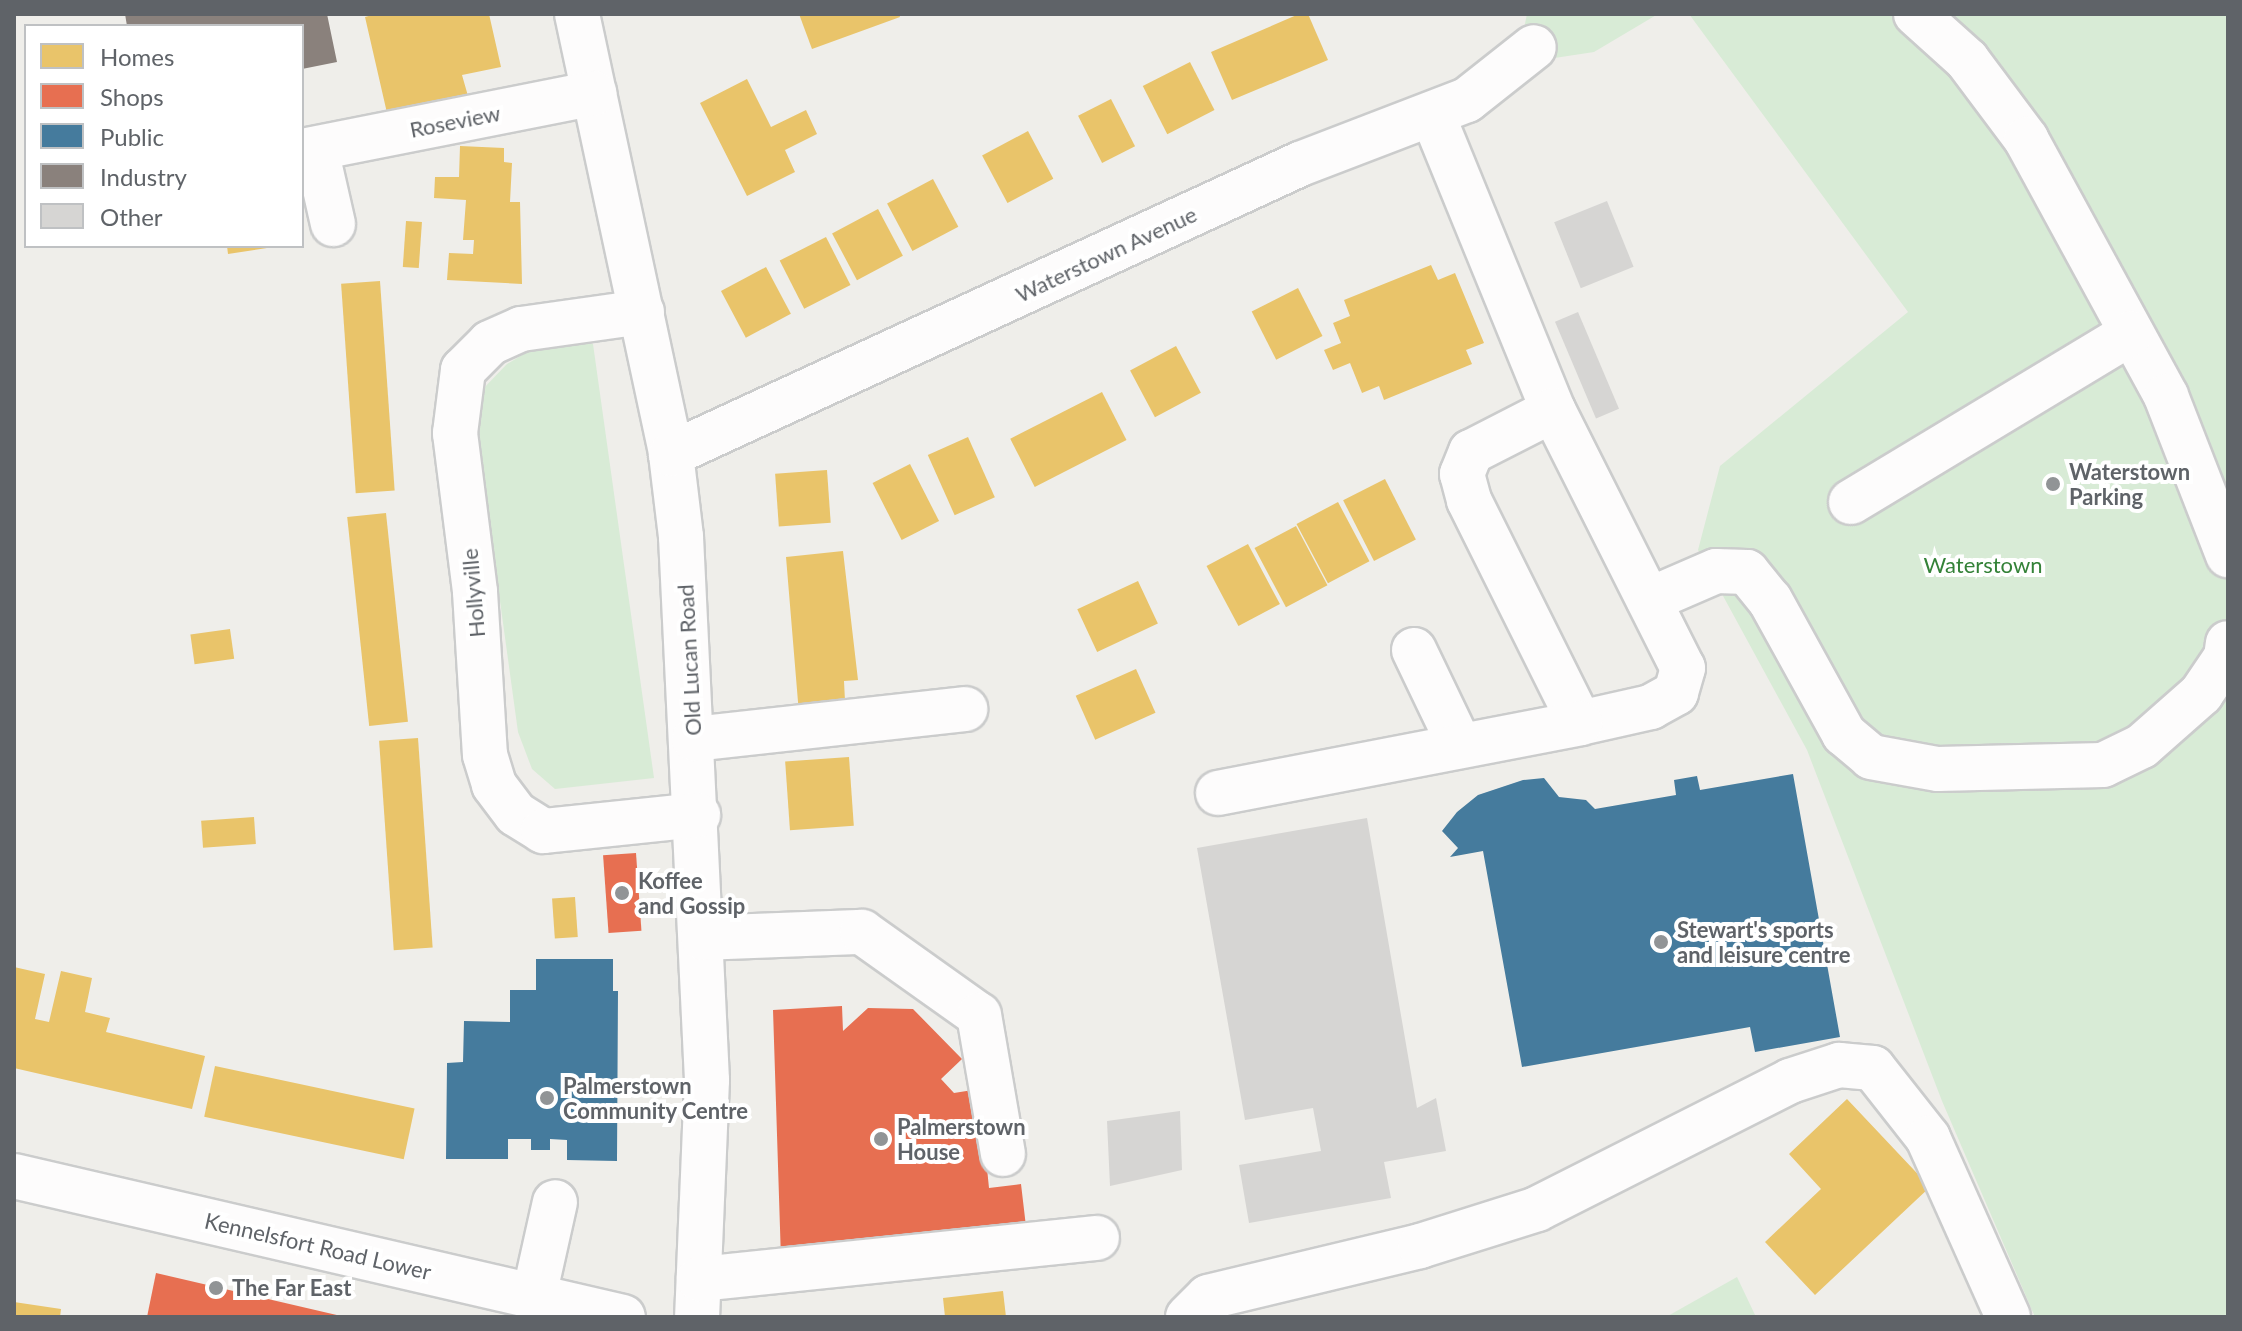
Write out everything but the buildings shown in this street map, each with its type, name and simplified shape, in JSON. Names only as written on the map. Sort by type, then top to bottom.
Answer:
[{"type":"street","name":"Old Lucan Road","points":[[577,14],[671,454],[694,739],[703,938],[707,1080],[698,1298]]},
{"type":"street","points":[[1916,14],[1967,60],[2026,139],[2166,396],[2228,555]]},
{"type":"street","name":"Waterstown Avenue","points":[[671,454],[1300,164],[1433,116],[1467,100],[1534,47]]},
{"type":"street","name":"Roseview","points":[[333,224],[309,150],[594,93]]},
{"type":"street","points":[[1218,793],[1580,723],[1651,707],[1676,693],[1683,668],[1553,410],[1433,116]]},
{"type":"street","name":"Hollyville","points":[[642,312],[521,329],[490,343],[463,370],[455,433],[475,592],[485,755],[494,785],[516,814],[543,831],[698,815]]},
{"type":"street","points":[[1851,502],[2131,333]]},
{"type":"street","points":[[1553,410],[1471,452],[1462,474],[1469,500],[1580,723]]},
{"type":"street","points":[[1649,600],[1716,571],[1747,572],[1770,600],[1844,734],[1871,757],[1938,769],[2103,765],[2142,746],[2201,694],[2226,657],[2228,643]]},
{"type":"street","points":[[1414,650],[1459,744]]},
{"type":"street","points":[[694,739],[965,709]]},
{"type":"street","points":[[703,938],[862,932],[979,1015],[1003,1154]]},
{"type":"street","points":[[1188,1317],[1208,1297],[1420,1246],[1537,1209],[1790,1081],[1839,1065],[1873,1068],[1928,1138],[2008,1317]]},
{"type":"street","name":"Kennelsfort Road Lower","points":[[14,1176],[623,1317]]},
{"type":"street","points":[[534,1296],[555,1202]]},
{"type":"street","points":[[698,1298],[1097,1238]]},
{"type":"green space","points":[[1527,14],[1658,14],[1594,52],[1548,59],[1523,33]]},
{"type":"green space","name":"Waterstown","points":[[1689,14],[2228,14],[2228,1317],[2035,1317],[1942,1101],[1807,750],[1698,550],[1720,466],[1908,312]]},
{"type":"green space","points":[[542,343],[593,344],[654,778],[555,789],[532,769],[518,732],[474,412],[480,392],[507,364]]},
{"type":"green space","points":[[1737,1277],[1756,1317],[1666,1317]]},
{"type":"place","name":"Waterstown Parking","points":[[2053,484]]},
{"type":"place","name":"Koffee and Gossip","points":[[622,893]]},
{"type":"place","name":"Stewart's sports and leisure centre","points":[[1661,942]]},
{"type":"place","name":"Palmerstown Community Centre","points":[[547,1098]]},
{"type":"place","name":"Palmerstown House","points":[[881,1139]]},
{"type":"place","name":"The Far East","points":[[216,1288]]}]
